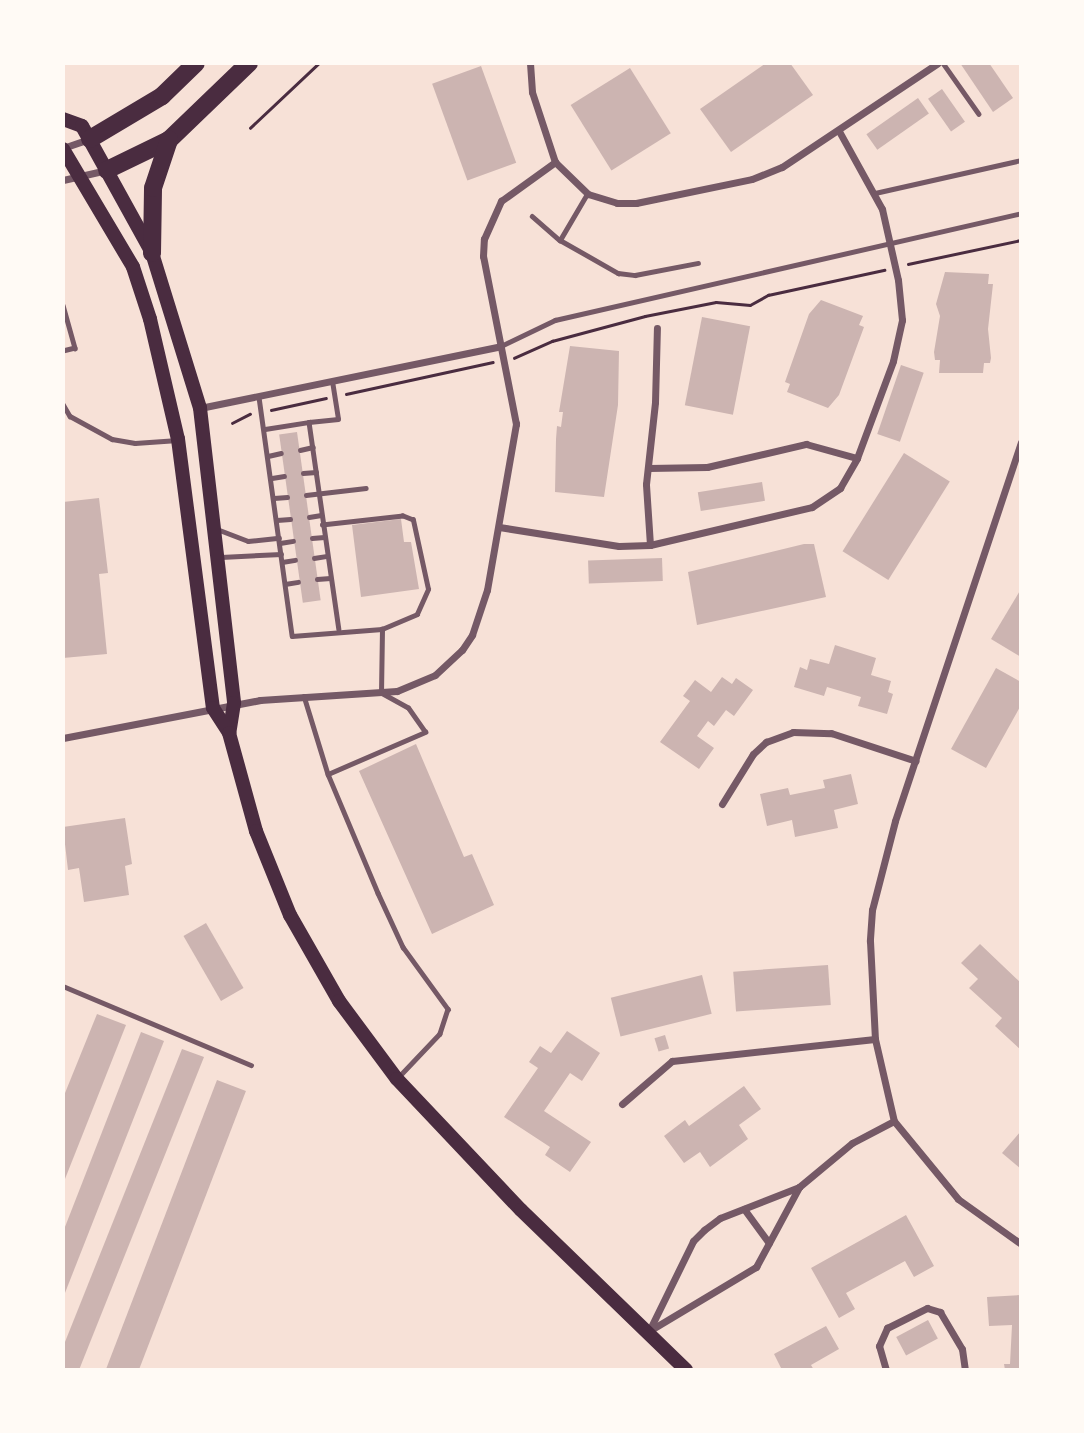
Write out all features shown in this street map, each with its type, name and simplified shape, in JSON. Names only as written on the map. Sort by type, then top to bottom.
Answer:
[{"type":"highway","points":[[89,139],[162,96],[196,63]]},
{"type":"highway","points":[[107,170],[169,140],[250,63]]},
{"type":"highway","points":[[152,253],[153,188],[169,140]]},
{"type":"main road","points":[[63,119],[82,126],[152,253],[200,408],[217,529],[234,703],[229,733]]},
{"type":"main road","points":[[63,148],[133,267],[168,384],[178,439],[213,708],[229,733],[256,831],[290,915],[339,1001],[397,1079],[521,1210],[649,1331],[685,1370]]},
{"type":"street","points":[[530,63],[532,92],[555,162],[588,194],[617,204],[636,204],[741,182],[782,167],[941,63]]},
{"type":"street","points":[[499,527],[620,546],[650,545],[812,507],[840,488],[857,458],[893,361],[902,320],[891,245],[875,193],[839,131]]},
{"type":"street","points":[[63,148],[89,139]]},
{"type":"street","points":[[63,738],[234,703],[304,695],[381,693],[424,682],[462,650],[481,612],[499,527],[516,424],[483,256],[488,223],[501,201],[519,184],[555,162]]},
{"type":"street","points":[[63,180],[107,170]]},
{"type":"street","points":[[650,545],[646,484],[656,328]]},
{"type":"street","points":[[200,408],[332,383],[501,346]]},
{"type":"street","points":[[1021,442],[916,761],[872,910],[870,973],[875,1039],[894,1121],[958,1199],[1021,1244]]},
{"type":"street","points":[[649,468],[707,467],[806,444],[857,458]]},
{"type":"street","points":[[722,804],[753,754],[766,742],[793,732],[831,733],[916,761]]},
{"type":"street","points":[[622,1104],[672,1061],[875,1039]]},
{"type":"street","points":[[649,1331],[693,1241],[720,1218],[799,1187],[852,1143],[894,1121]]},
{"type":"street","points":[[649,1331],[742,1279],[757,1267],[799,1187]]},
{"type":"street","points":[[744,1209],[769,1243]]},
{"type":"street","points":[[886,1370],[879,1346],[887,1328],[927,1308],[940,1311],[962,1349],[965,1370]]},
{"type":"lane","points":[[941,63],[979,114]]},
{"type":"lane","points":[[875,193],[1021,160]]},
{"type":"lane","points":[[560,240],[588,194]]},
{"type":"lane","points":[[501,346],[555,320],[1021,214]]},
{"type":"lane","points":[[532,216],[560,240],[618,273],[635,275],[698,263]]},
{"type":"lane","points":[[63,306],[75,348],[63,351]]},
{"type":"lane","points":[[265,429],[338,419],[332,383]]},
{"type":"lane","points":[[259,397],[292,636],[339,629],[382,629],[417,614],[427,600],[418,528],[403,516],[323,525]]},
{"type":"lane","points":[[63,404],[69,416],[112,439],[135,443],[178,439]]},
{"type":"lane","points":[[309,422],[339,629]]},
{"type":"lane","points":[[300,450],[313,447]]},
{"type":"lane","points":[[268,456],[281,453]]},
{"type":"lane","points":[[303,473],[316,472]]},
{"type":"lane","points":[[271,478],[284,476]]},
{"type":"lane","points":[[306,495],[366,488]]},
{"type":"lane","points":[[274,498],[287,497]]},
{"type":"lane","points":[[309,517],[321,515]]},
{"type":"lane","points":[[277,520],[290,519]]},
{"type":"lane","points":[[217,529],[248,541],[293,541]]},
{"type":"lane","points":[[312,538],[324,537]]},
{"type":"lane","points":[[220,557],[281,554]]},
{"type":"lane","points":[[314,558],[327,556]]},
{"type":"lane","points":[[282,562],[295,560]]},
{"type":"lane","points":[[317,579],[331,578]]},
{"type":"lane","points":[[285,584],[298,582]]},
{"type":"lane","points":[[328,774],[425,732],[408,708],[381,693],[382,629]]},
{"type":"lane","points":[[304,695],[328,774],[403,947],[448,1009],[440,1034],[397,1079]]},
{"type":"lane","points":[[63,986],[251,1065]]},
{"type":"path","points":[[250,128],[319,63]]},
{"type":"path","points":[[902,266],[1021,240]]},
{"type":"path","points":[[514,358],[552,341],[645,316],[716,302],[750,304],[768,295],[885,270]]},
{"type":"path","points":[[348,393],[489,363]]},
{"type":"path","points":[[277,408],[322,399]]},
{"type":"path","points":[[232,423],[245,415]]},
{"type":"building","points":[[766,63],[790,63],[813,95],[731,152],[700,109]]},
{"type":"building","points":[[960,63],[989,63],[1013,98],[993,112]]},
{"type":"building","points":[[481,66],[516,163],[467,181],[432,84]]},
{"type":"building","points":[[630,68],[671,133],[611,170],[571,105]]},
{"type":"building","points":[[942,89],[965,122],[951,132],[928,99]]},
{"type":"building","points":[[918,98],[929,114],[877,150],[866,134]]},
{"type":"building","points":[[945,272],[989,274],[988,284],[993,284],[988,329],[991,358],[990,363],[984,363],[983,373],[939,373],[940,360],[935,360],[934,352],[940,316],[936,304]]},
{"type":"building","points":[[821,300],[863,316],[859,325],[864,327],[839,395],[828,408],[787,392],[790,384],[785,382],[809,314]]},
{"type":"building","points":[[702,317],[750,326],[733,415],[685,405]]},
{"type":"building","points":[[570,346],[619,351],[618,405],[604,497],[555,492],[557,426],[561,427],[563,412],[559,412]]},
{"type":"building","points":[[901,365],[924,373],[900,442],[877,434]]},
{"type":"building","points":[[297,432],[321,600],[303,603],[279,435]]},
{"type":"building","points":[[904,453],[950,482],[888,580],[843,551]]},
{"type":"building","points":[[762,482],[765,501],[701,511],[698,492]]},
{"type":"building","points":[[99,498],[108,573],[99,574],[107,654],[63,658],[63,502]]},
{"type":"building","points":[[401,519],[404,542],[411,542],[419,589],[361,597],[352,525]]},
{"type":"building","points":[[804,544],[814,544],[826,597],[697,625],[688,572]]},
{"type":"building","points":[[662,558],[663,581],[589,584],[588,561]]},
{"type":"building","points":[[1021,589],[1021,657],[991,639]]},
{"type":"building","points":[[835,645],[876,658],[871,675],[891,681],[888,692],[893,694],[887,714],[858,706],[861,697],[827,687],[824,696],[794,687],[800,667],[807,670],[810,659],[829,664]]},
{"type":"building","points":[[996,668],[1021,682],[1021,705],[986,768],[951,749]]},
{"type":"building","points":[[722,677],[732,684],[736,678],[753,690],[734,716],[726,710],[714,726],[708,721],[697,736],[714,748],[699,769],[660,742],[690,701],[683,696],[695,680],[711,692]]},
{"type":"building","points":[[416,744],[464,857],[472,854],[494,905],[432,934],[359,771]]},
{"type":"building","points":[[851,774],[858,804],[834,810],[838,828],[795,837],[792,820],[767,826],[760,794],[788,788],[790,795],[825,788],[823,780]]},
{"type":"building","points":[[125,818],[132,864],[125,866],[129,895],[84,902],[79,868],[68,870],[63,827]]},
{"type":"building","points":[[206,923],[244,988],[221,1001],[183,936]]},
{"type":"building","points":[[980,944],[1021,983],[1021,1050],[995,1026],[1002,1018],[969,988],[978,979],[961,963]]},
{"type":"building","points":[[828,965],[831,1005],[736,1012],[733,972]]},
{"type":"building","points":[[702,975],[712,1014],[620,1037],[611,998]]},
{"type":"building","points":[[97,1014],[126,1025],[63,1184],[63,1098]]},
{"type":"building","points":[[567,1031],[600,1053],[582,1081],[570,1073],[544,1111],[591,1142],[570,1172],[545,1155],[550,1147],[504,1117],[538,1068],[529,1062],[540,1046],[551,1053]]},
{"type":"building","points":[[141,1032],[164,1041],[63,1298],[63,1232]]},
{"type":"building","points":[[665,1035],[669,1048],[659,1052],[654,1038]]},
{"type":"building","points":[[182,1049],[204,1057],[79,1370],[63,1370],[63,1347]]},
{"type":"building","points":[[217,1080],[246,1091],[139,1370],[106,1370]]},
{"type":"building","points":[[744,1086],[761,1109],[739,1125],[748,1139],[710,1167],[700,1152],[684,1163],[664,1136],[685,1120],[689,1126]]},
{"type":"building","points":[[1021,1131],[1021,1169],[1002,1153]]},
{"type":"building","points":[[906,1215],[934,1266],[914,1277],[905,1261],[846,1293],[855,1309],[839,1318],[811,1268]]},
{"type":"building","points":[[1021,1295],[1021,1370],[1005,1370],[1004,1364],[1010,1364],[1012,1325],[989,1326],[987,1297]]},
{"type":"building","points":[[928,1320],[938,1339],[906,1355],[896,1337]]},
{"type":"building","points":[[826,1326],[839,1349],[811,1365],[814,1370],[782,1370],[774,1354]]}]
